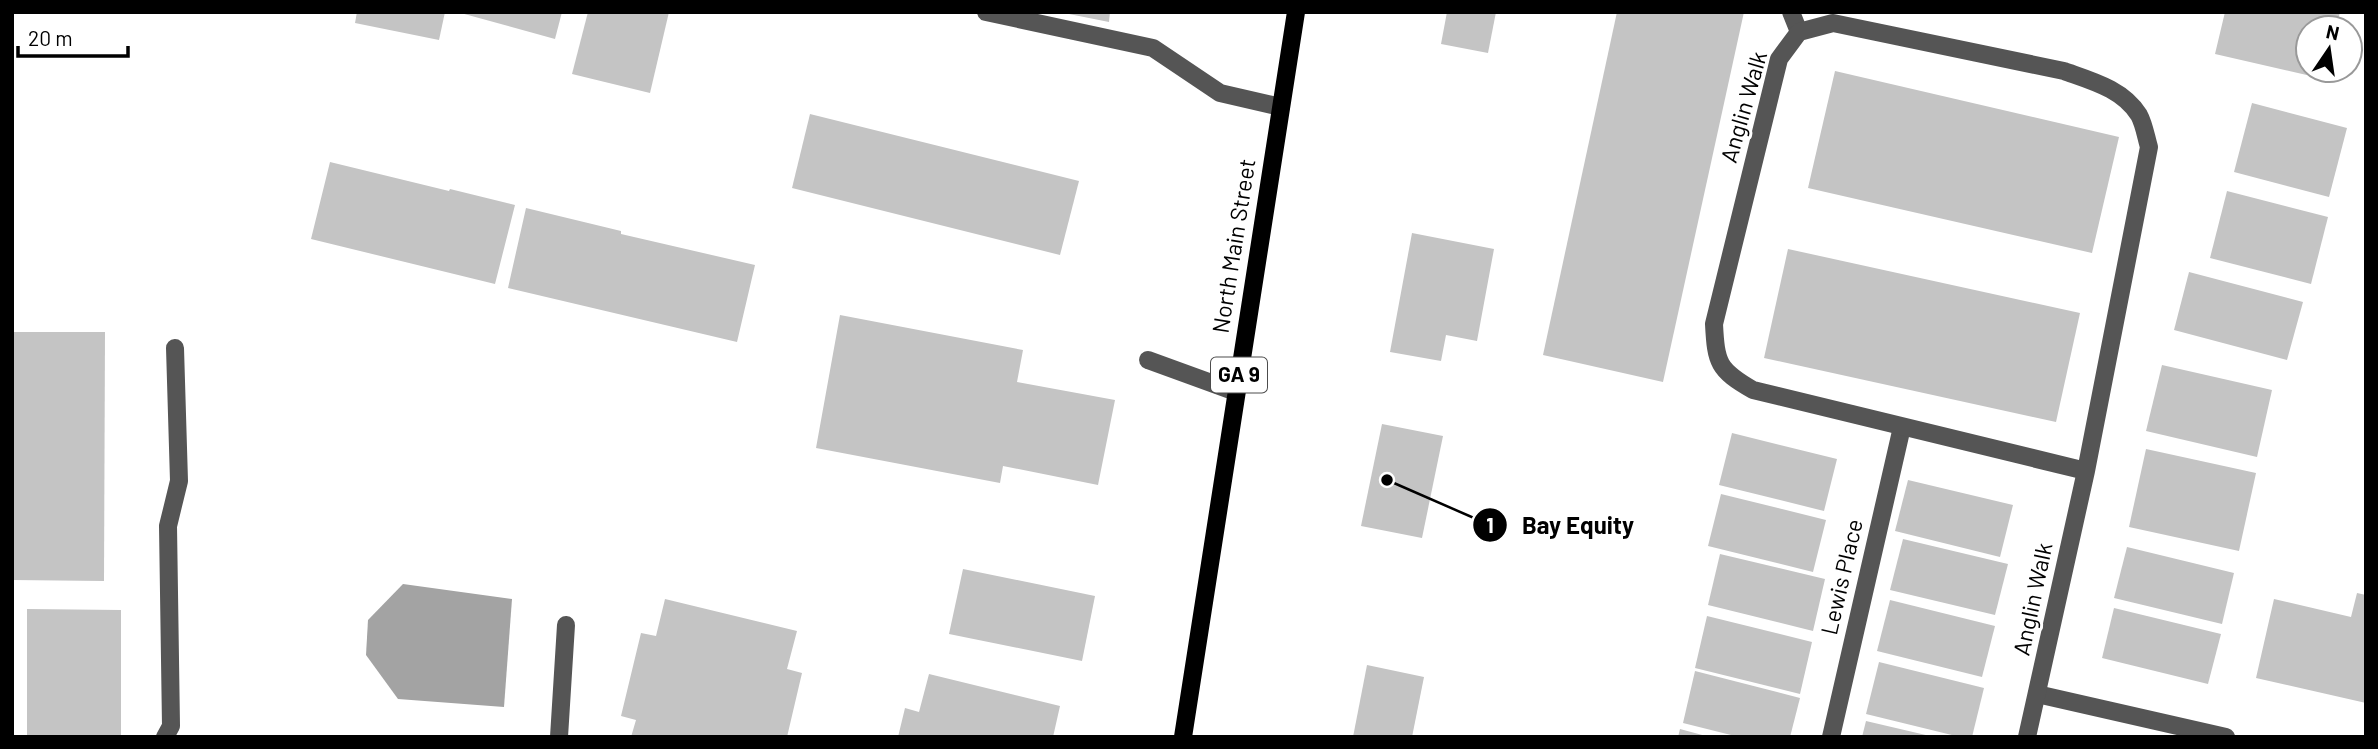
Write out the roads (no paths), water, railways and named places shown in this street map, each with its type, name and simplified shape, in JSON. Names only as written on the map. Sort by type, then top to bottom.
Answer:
[{"type":"main road","name":"North Main Street","points":[[1183,737],[1296,12]]},
{"type":"street","points":[[986,12],[1153,48],[1220,93],[1281,107]]},
{"type":"street","points":[[1791,12],[1799,32]]},
{"type":"street","name":"Anglin Walk","points":[[2026,737],[2086,471],[2149,147],[2140,117],[2123,96],[2064,71],[1833,23],[1799,32],[1779,59],[1714,324],[1715,354],[1730,377],[1752,390],[2086,471]]},
{"type":"street","points":[[165,737],[171,726],[168,526],[179,481],[175,348]]},
{"type":"street","points":[[1147,360],[1236,392]]},
{"type":"street","name":"Lewis Place","points":[[1830,737],[1902,427]]},
{"type":"street","points":[[559,737],[566,625]]},
{"type":"street","points":[[2037,694],[2219,736]]},
{"type":"place","name":"Bay Equity","points":[[1387,480]]}]
